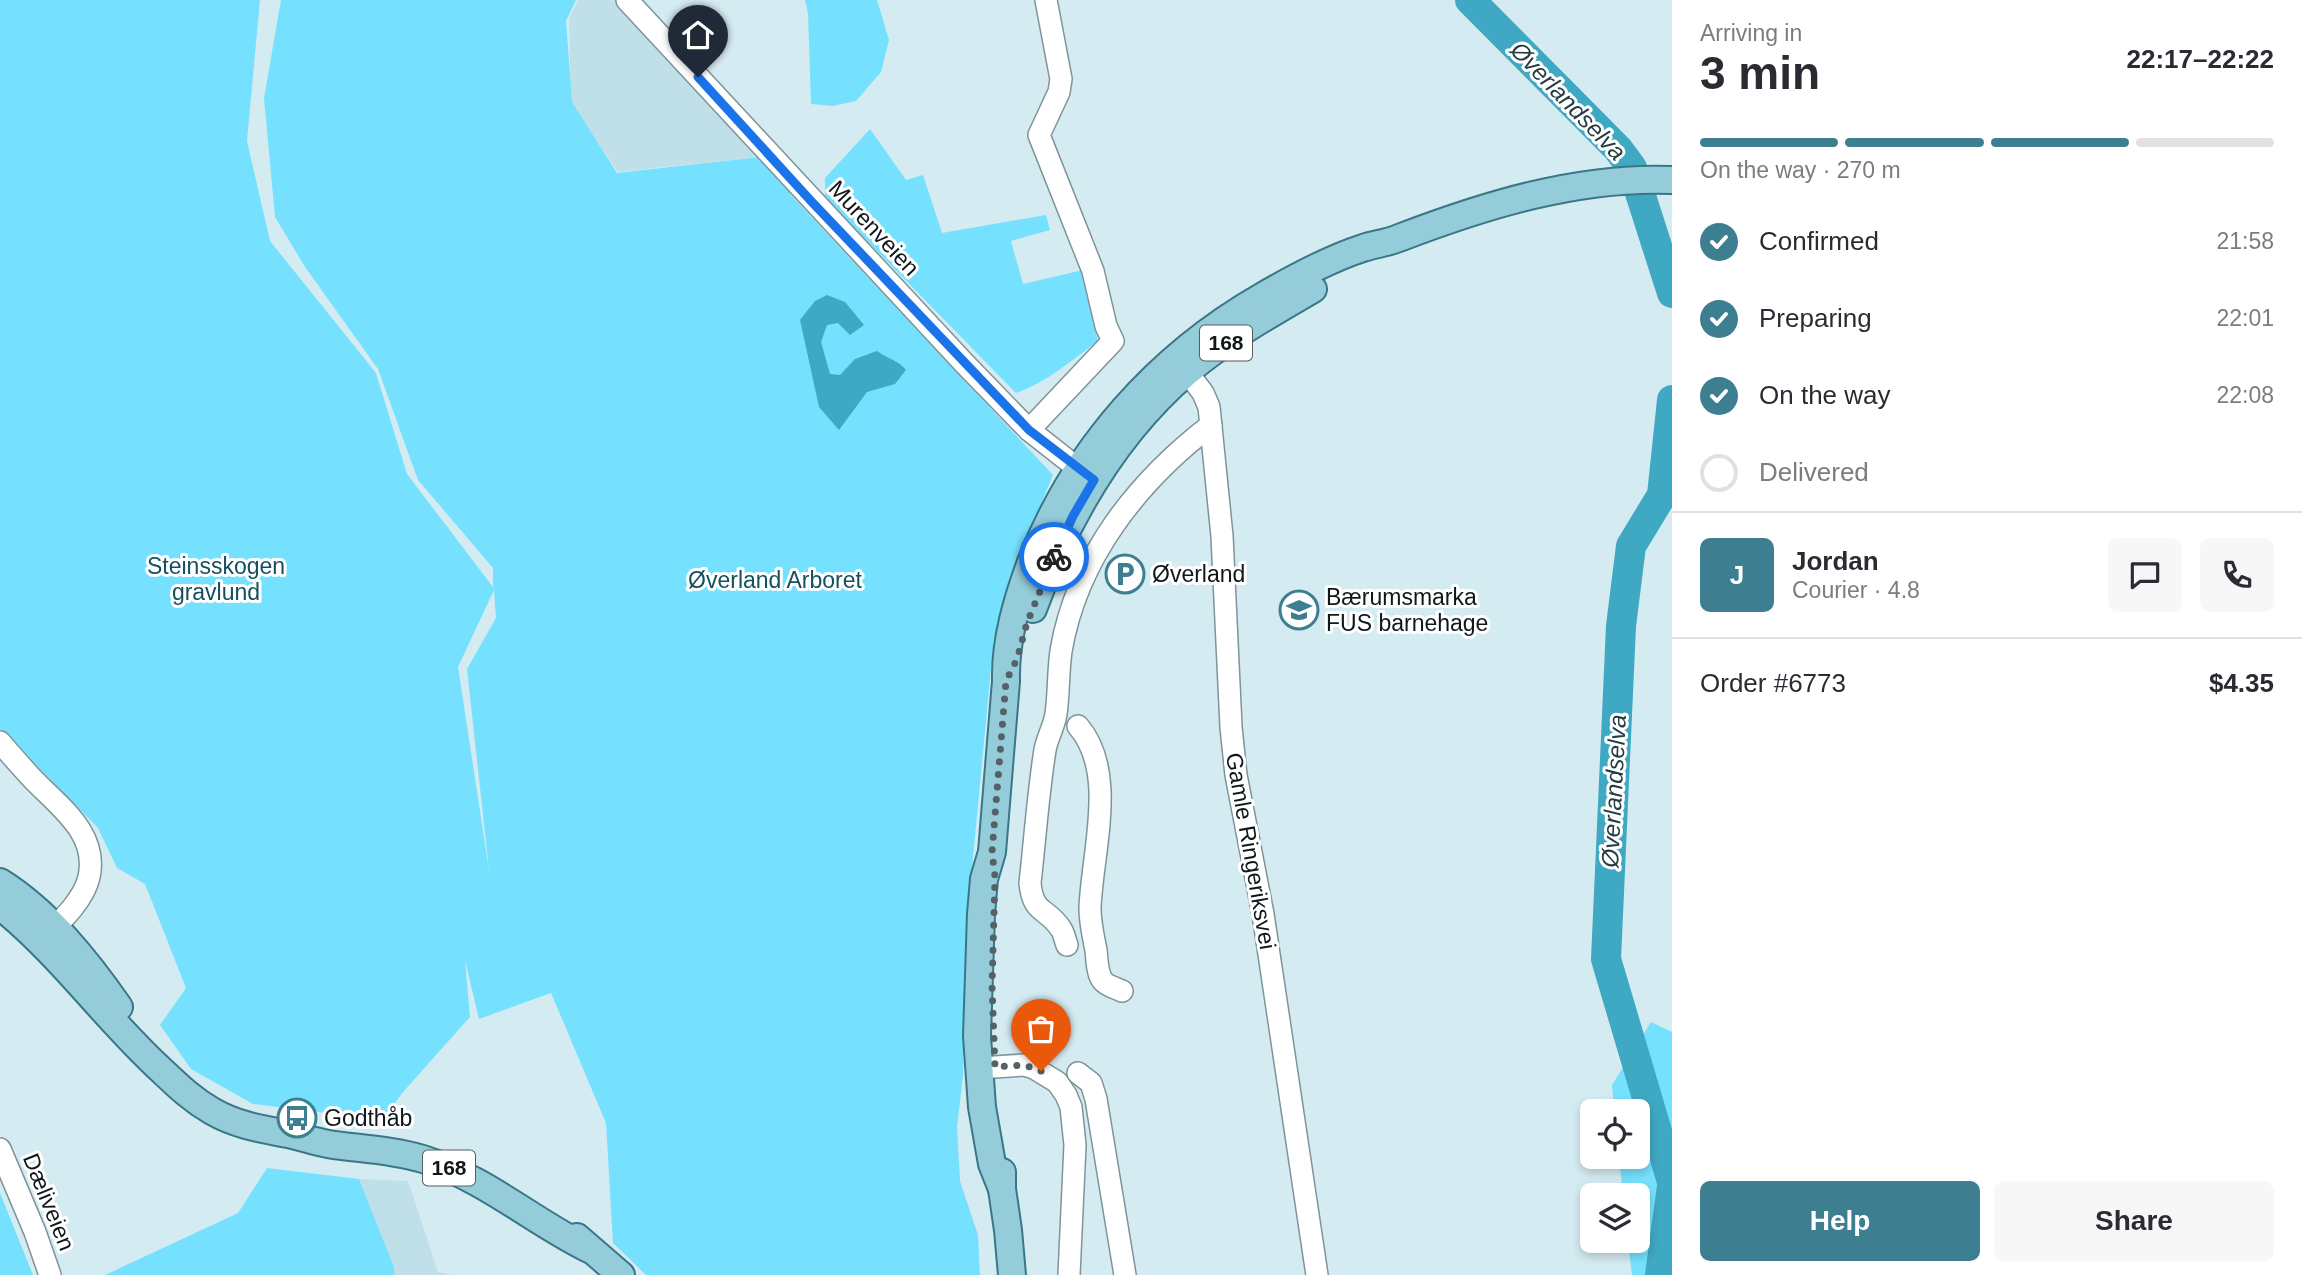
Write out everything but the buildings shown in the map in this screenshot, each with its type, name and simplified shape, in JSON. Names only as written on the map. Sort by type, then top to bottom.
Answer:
[{"type":"main road","name":"168","points":[[1012,1275],[1002,1189],[992,1164],[982,1107],[987,1067],[977,1036],[979,940],[984,880],[992,852],[1006,681],[1017,659],[1027,623],[1086,475],[1130,401],[1182,364],[1208,331],[1263,296],[1364,247],[1389,242],[1465,214],[1511,201],[1603,183],[1664,179]]},
{"type":"main road","name":"168","points":[[0,882],[20,896],[47,935],[135,1046],[192,1099],[214,1113],[246,1126],[290,1135],[340,1133],[391,1139],[452,1153],[512,1185],[563,1223],[589,1250],[621,1275]]},
{"type":"main road","name":"168","points":[[0,906],[47,935]]},
{"type":"street","name":"Murenveien","points":[[627,0],[821,211],[1029,430],[1086,475]]},
{"type":"street","points":[[1029,430],[1113,341],[1106,326],[1093,271],[1040,135],[1059,92],[1061,79],[1046,0]]},
{"type":"street","name":"Gamle Ringeriksvei","points":[[1182,364],[1203,393],[1209,407],[1222,536],[1231,727],[1236,775],[1263,914],[1317,1275]]},
{"type":"street","points":[[1067,945],[1061,929],[1036,906],[1031,896],[1030,883],[1046,748],[1056,715],[1057,679],[1062,648],[1078,591],[1094,556],[1112,527],[1153,475],[1178,450],[1211,425]]},
{"type":"street","points":[[1079,726],[1089,738],[1098,762],[1100,795],[1090,910],[1092,931],[1100,977],[1105,983],[1122,991]]},
{"type":"street","points":[[0,742],[30,776],[66,809],[78,827],[91,857],[89,879],[82,893],[47,935]]},
{"type":"street","points":[[987,1067],[1024,1065],[1041,1071],[1057,1082],[1071,1107],[1075,1145],[1069,1275]]},
{"type":"street","points":[[1078,1073],[1091,1083],[1096,1100],[1125,1275]]},
{"type":"street","name":"Dæliveien","points":[[0,1149],[50,1275]]},
{"type":"shaded area","points":[[578,0],[614,0],[760,157],[618,172],[571,103],[569,19]]},
{"type":"shaded area","points":[[827,295],[845,302],[864,325],[850,335],[838,323],[827,325],[821,342],[830,374],[840,375],[855,359],[877,351],[906,370],[895,384],[867,392],[839,430],[819,407],[800,320],[815,301]]},
{"type":"shaded area","points":[[359,1179],[408,1181],[438,1272],[453,1275],[394,1275],[394,1267]]},
{"type":"green space","points":[[0,0],[260,0],[247,141],[270,241],[376,373],[407,474],[493,587],[493,568],[418,480],[378,369],[305,267],[275,217],[264,98],[281,0],[576,0],[566,21],[572,102],[617,173],[760,157],[802,189],[790,194],[1053,475],[1022,550],[994,637],[969,900],[963,1076],[957,1127],[960,1181],[978,1235],[980,1275],[646,1275],[613,1243],[606,1123],[551,993],[479,1019],[465,960],[470,1017],[403,1092],[383,1120],[253,1104],[191,1069],[160,1025],[186,988],[145,884],[117,868],[98,828],[0,729]],"holes":[[[494,590],[496,618],[467,669],[489,870],[458,667]]]},
{"type":"green space","points":[[805,0],[877,0],[889,40],[881,72],[856,101],[833,106],[811,104],[808,13]]},
{"type":"green space","points":[[870,129],[906,180],[923,175],[942,233],[1046,215],[1050,230],[1011,241],[1023,284],[1083,270],[1098,341],[1048,377],[1016,393],[825,198],[825,178]]},
{"type":"green space","points":[[1651,1022],[1672,1032],[1672,1275],[1632,1275],[1629,1253],[1650,1253],[1650,1183],[1622,1183],[1620,1169],[1650,1169],[1650,1099],[1613,1099],[1612,1085]]},
{"type":"green space","points":[[267,1168],[359,1179],[394,1267],[394,1275],[105,1275],[238,1213]]},
{"type":"green space","points":[[0,1193],[33,1275],[0,1275]]},
{"type":"waterway","name":"Øverlandselva","points":[[1470,0],[1618,149],[1632,168],[1672,293]]},
{"type":"waterway","name":"Øverlandselva","points":[[1672,400],[1662,495],[1631,546],[1621,626],[1606,959],[1672,1182]]},
{"type":"waterway","name":"Øverlandselva","points":[[1660,1275],[1672,1186]]},
{"type":"way so far","points":[[1041,1071],[1024,1065],[995,1067],[992,1029],[995,877],[992,852],[1006,681],[1017,659],[1027,623],[1054,557]]},
{"type":"place","name":"Øverland","points":[[1125,574]]},
{"type":"place","name":"Bærumsmarka FUS barnehage","points":[[1299,610]]},
{"type":"place","name":"Godthåb","points":[[297,1118]]},
{"type":"route","points":[[698,77],[802,188],[811,201],[1029,430],[1094,480],[1054,557]]},
{"type":"park label","name":"Steinsskogen gravlund","points":[[216,579]]},
{"type":"park label","name":"Øverland Arboret","points":[[775,580]]}]
